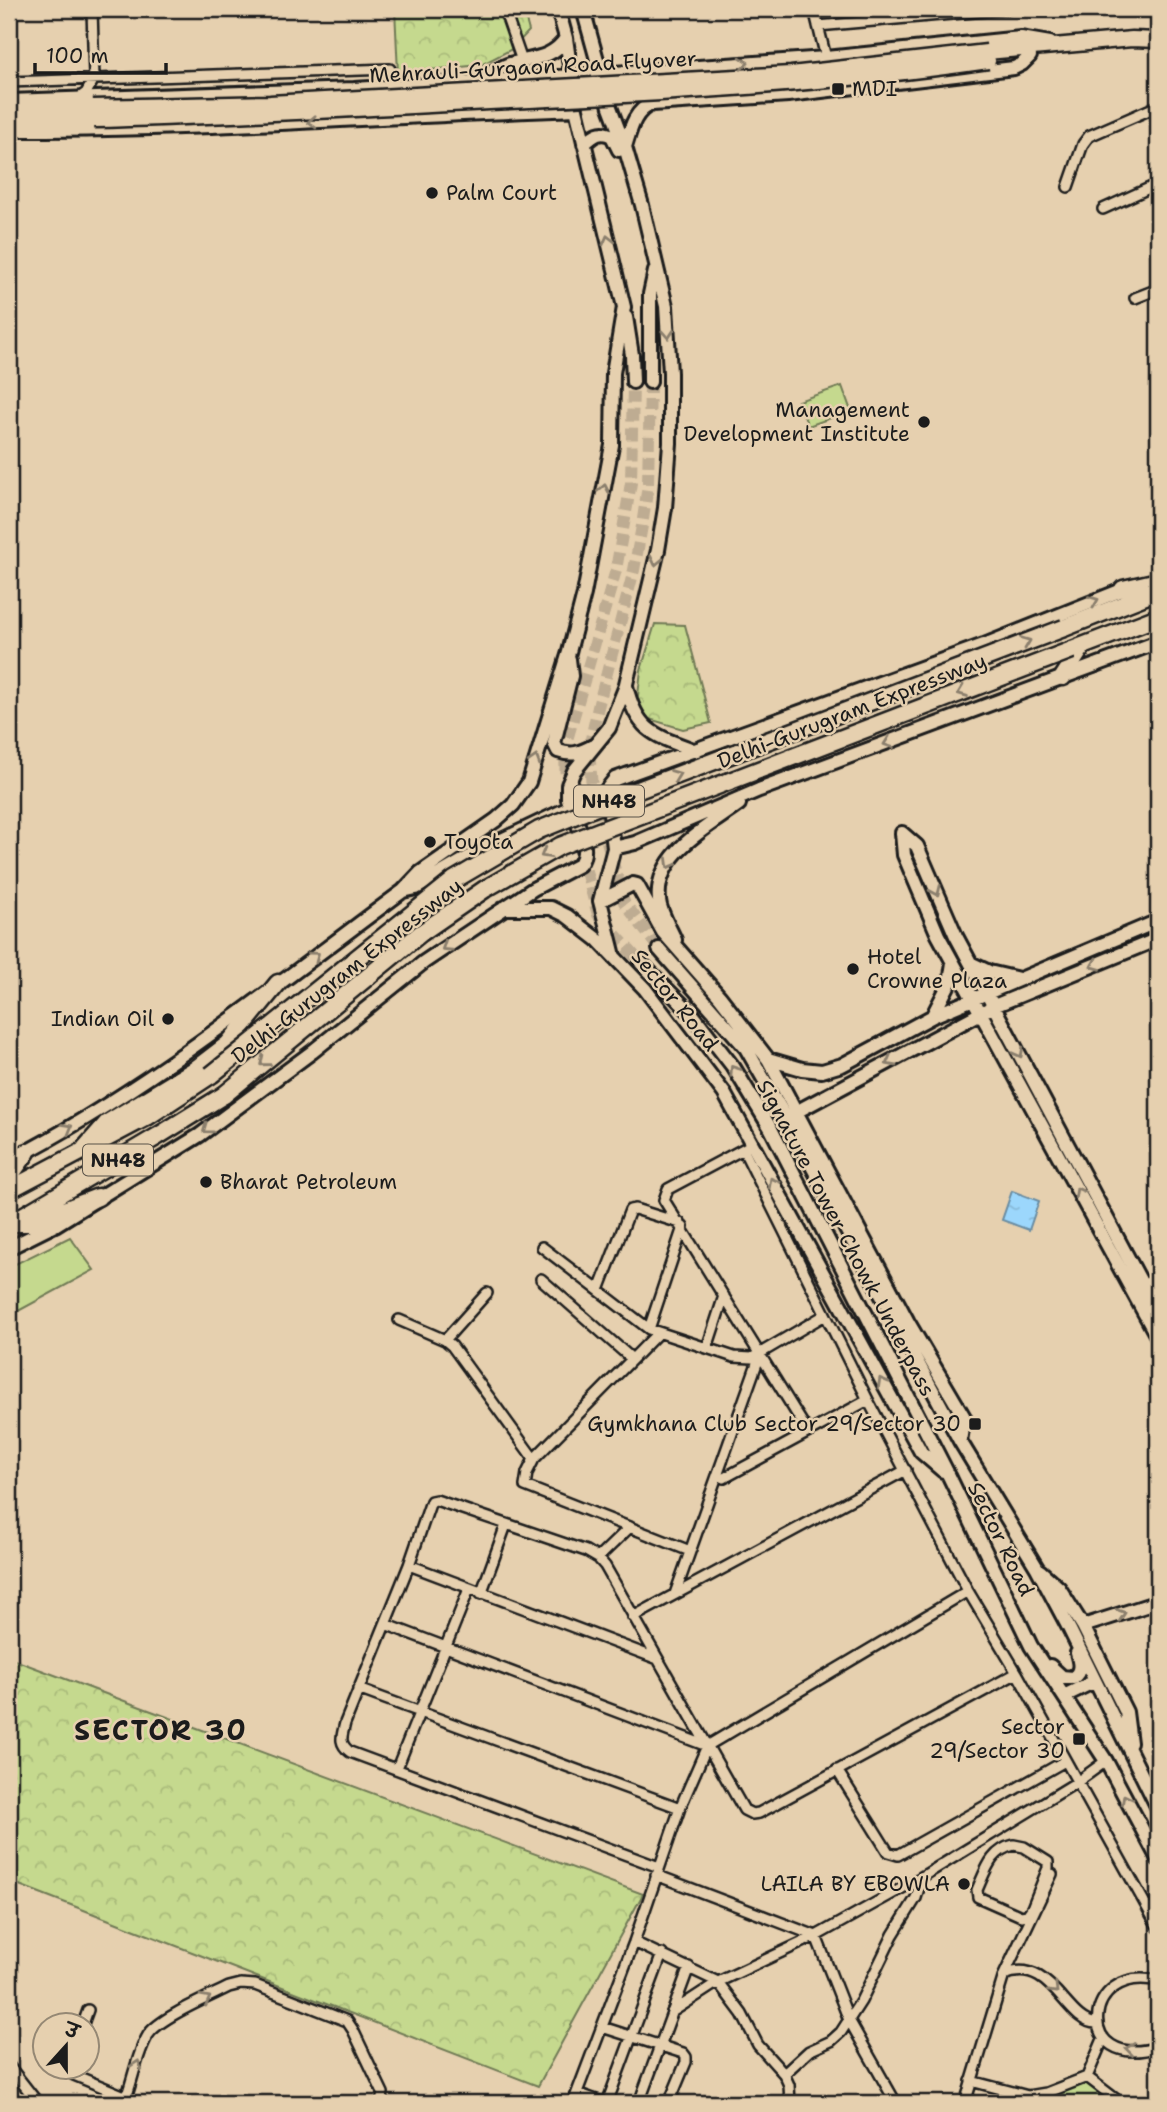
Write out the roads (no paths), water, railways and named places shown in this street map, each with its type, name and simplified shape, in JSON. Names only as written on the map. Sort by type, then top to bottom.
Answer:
[{"type":"highway","points":[[1122,589],[1158,581]]},
{"type":"highway","name":"Delhi-Gurugram Expressway","points":[[9,1190],[147,1117],[211,1075],[454,880],[539,830],[1158,591]]},
{"type":"highway","name":"Delhi-Gurugram Expressway","points":[[10,1224],[224,1094],[421,933],[485,888],[560,846],[1158,617]]},
{"type":"highway","points":[[1063,677],[1078,648]]},
{"type":"highway","points":[[85,1148],[107,1123],[199,1067],[228,1044],[278,983]]},
{"type":"highway","points":[[9,1177],[27,1152]]},
{"type":"highway","points":[[10,1224],[30,1223],[98,1197]]},
{"type":"main road","name":"Mehrauli-Gurgaon Road Flyover","points":[[988,57],[1057,44],[1158,40]]},
{"type":"main road","name":"Mehrauli-Gurgaon Road Flyover","points":[[9,121],[93,113],[790,74],[988,57],[1030,56],[1087,48],[1158,47]]},
{"type":"main road","name":"Mehrauli-Gurgaon Road Flyover","points":[[9,110],[93,113]]},
{"type":"street","points":[[77,98],[86,93],[94,79],[92,9]]},
{"type":"street","points":[[504,9],[522,61]]},
{"type":"street","points":[[558,9],[566,38],[576,109],[624,307],[632,355],[633,382]]},
{"type":"street","points":[[9,1248],[55,1225],[200,1135],[312,1052],[424,962],[533,888],[579,865],[584,859],[584,849],[568,799],[568,785],[574,771],[609,728],[626,685],[658,551],[665,508],[670,443],[670,373],[666,306],[642,205],[610,107],[583,9]]},
{"type":"street","points":[[814,9],[826,58]]},
{"type":"street","points":[[818,26],[1008,9]]},
{"type":"street","points":[[476,80],[507,65],[549,54],[560,48],[566,38]]},
{"type":"street","points":[[9,102],[354,89],[572,76],[826,58],[1021,38],[1057,44]]},
{"type":"street","points":[[625,147],[633,123],[639,112],[647,106],[788,95],[1014,68],[1030,56]]},
{"type":"street","points":[[9,82],[390,69]]},
{"type":"street","points":[[661,69],[665,103]]},
{"type":"street","points":[[518,78],[520,111]]},
{"type":"street","points":[[94,79],[103,90],[114,97]]},
{"type":"street","points":[[1068,187],[1083,144],[1089,136],[1158,106]]},
{"type":"street","points":[[9,130],[258,126],[576,109]]},
{"type":"street","points":[[584,144],[602,132],[612,136],[642,205]]},
{"type":"street","points":[[1102,208],[1158,184]]},
{"type":"street","points":[[650,382],[650,294],[656,267]]},
{"type":"street","points":[[1135,298],[1158,289]]},
{"type":"street","points":[[9,1161],[90,1116],[188,1051],[403,891],[420,873],[513,805],[528,782],[569,652],[584,594],[612,445],[613,373],[624,307]]},
{"type":"street","points":[[600,901],[614,848],[607,789],[611,782],[984,645],[1158,576]]},
{"type":"street","points":[[1109,636],[1133,651]]},
{"type":"street","points":[[614,848],[635,843],[759,790],[1158,642]]},
{"type":"street","points":[[569,652],[571,676],[554,743],[558,751],[569,755],[580,753],[597,744]]},
{"type":"street","points":[[626,685],[631,708],[650,731],[696,751]]},
{"type":"street","points":[[679,949],[659,901],[661,880],[685,843],[759,790]]},
{"type":"street","points":[[403,891],[415,888],[485,848],[571,807]]},
{"type":"street","points":[[1158,1314],[956,936],[917,846],[902,833],[904,855],[938,935],[1158,1338]]},
{"type":"street","name":"Sector Road","points":[[1158,1808],[1095,1681],[1076,1628],[960,1441],[964,1417],[908,1322],[768,1059],[720,997],[663,932],[637,885],[633,884],[600,901],[614,956],[645,989],[724,1093],[748,1147],[921,1452],[949,1476],[1031,1646],[1106,1761],[1158,1859]]},
{"type":"street","points":[[503,908],[551,908],[585,929],[614,956]]},
{"type":"street","points":[[768,1059],[802,1069],[822,1071],[842,1065],[933,1016],[1158,921]]},
{"type":"street","points":[[796,1112],[979,1013],[1158,939]]},
{"type":"street","name":"Signature Tower Chowk Underpass","points":[[659,949],[746,1048],[960,1441]]},
{"type":"street","name":"Signature Tower Chowk Underpass","points":[[641,963],[693,1015],[734,1069],[771,1129],[949,1476]]},
{"type":"street","points":[[933,1016],[950,982],[953,963]]},
{"type":"street","points":[[971,964],[989,972],[1019,979]]},
{"type":"street","points":[[808,1432],[761,1352],[664,1200],[668,1189],[748,1147],[867,1400],[968,1591],[1017,1673],[1158,1927]]},
{"type":"street","points":[[598,1290],[630,1210],[635,1209],[682,1225]]},
{"type":"street","points":[[682,1225],[654,1331],[632,1359],[534,1459],[527,1473],[525,1486],[690,1551]]},
{"type":"street","points":[[542,1247],[654,1331],[743,1359],[752,1358],[825,1315]]},
{"type":"street","points":[[1142,1284],[1158,1278]]},
{"type":"street","points":[[541,1279],[632,1359]]},
{"type":"street","points":[[445,1340],[487,1293]]},
{"type":"street","points":[[707,1348],[724,1296]]},
{"type":"street","points":[[399,1320],[445,1340],[458,1353],[534,1459]]},
{"type":"street","points":[[675,1595],[761,1352]]},
{"type":"street","points":[[724,1478],[867,1400]]},
{"type":"street","points":[[633,1617],[906,1470]]},
{"type":"street","points":[[896,2103],[849,2020],[816,1936],[397,1768],[350,1752],[342,1746],[345,1723],[409,1565],[431,1501],[436,1500],[586,1551],[598,1558],[744,1810],[752,1814],[759,1813],[1017,1673]]},
{"type":"street","points":[[481,1594],[506,1525]]},
{"type":"street","points":[[598,1558],[630,1527]]},
{"type":"street","points":[[409,1565],[658,1658]]},
{"type":"street","points":[[397,1768],[469,1589]]},
{"type":"street","points":[[573,2103],[634,1942],[680,1808],[707,1746],[968,1591]]},
{"type":"street","points":[[1076,1628],[1158,1602]]},
{"type":"street","points":[[385,1624],[707,1746]]},
{"type":"street","points":[[1031,1646],[1062,1676],[1073,1678],[1080,1667],[1076,1628]]},
{"type":"street","points":[[1076,1628],[1126,1712],[1131,1753]]},
{"type":"street","points":[[1064,1696],[1095,1681]]},
{"type":"street","points":[[358,1689],[680,1808]]},
{"type":"street","points":[[837,1770],[888,1852],[898,1856],[1065,1761]]},
{"type":"street","points":[[672,2012],[718,1982],[816,1936],[915,1881],[1077,1782],[1106,1761]]},
{"type":"street","points":[[995,1833],[1004,1847]]},
{"type":"street","points":[[1004,1847],[1024,1847],[1048,1861],[1048,1868],[1027,1915],[1021,1916],[978,1897],[977,1891],[990,1862],[1004,1847]]},
{"type":"street","points":[[965,2103],[1004,1975],[1052,1874]]},
{"type":"street","points":[[783,2074],[809,2051],[831,2041],[841,2032],[916,1898],[919,1888],[915,1881]]},
{"type":"street","points":[[634,1942],[718,1982],[742,2014],[758,2045],[783,2074],[789,2085],[790,2103]]},
{"type":"street","points":[[577,2093],[606,2103],[662,1954]]},
{"type":"street","points":[[639,2103],[689,1967]]},
{"type":"street","points":[[1004,1975],[1012,1972],[1041,1978],[1084,2020],[1096,2023]]},
{"type":"street","points":[[1158,1981],[1145,1978],[1124,1981],[1110,1990],[1099,2006],[1096,2023],[1103,2039],[1114,2046],[1131,2051],[1158,2047]]},
{"type":"street","points":[[84,2080],[125,2100],[148,2034],[159,2024],[229,1987],[240,1984],[255,1985],[347,2021],[354,2030],[383,2094],[381,2103]]},
{"type":"street","points":[[602,2026],[683,2053],[686,2057],[669,2103]]},
{"type":"street","points":[[971,2081],[1028,2096],[1046,2094],[1087,2077],[1103,2039]]},
{"type":"street","points":[[9,2066],[38,2103]]},
{"type":"street","points":[[1087,2077],[1121,2103]]},
{"type":"street","points":[[1003,2103],[1007,2091]]},
{"type":"street","points":[[9,2096],[14,2103]]},
{"type":"water","points":[[1012,1191],[1039,1201],[1029,1230],[1002,1220]]},
{"type":"tunnel","points":[[566,791],[565,747],[616,570],[631,483],[633,382]]},
{"type":"tunnel","points":[[650,382],[648,485],[642,526],[634,570],[589,748],[592,788],[624,902],[659,949]]},
{"type":"tunnel","points":[[581,853],[598,915],[641,963]]},
{"type":"place","name":"MDI","points":[[838,89]]},
{"type":"place","name":"Palm Court","points":[[432,193]]},
{"type":"place","name":"Management Development Institute","points":[[924,422]]},
{"type":"place","name":"Toyota","points":[[430,842]]},
{"type":"place","name":"Hotel Crowne Plaza","points":[[853,969]]},
{"type":"place","name":"Indian Oil","points":[[168,1019]]},
{"type":"place","name":"Bharat Petroleum","points":[[206,1182]]},
{"type":"place","name":"Gymkhana Club Sector 29/Sector 30","points":[[975,1424]]},
{"type":"place","name":"Sector 29/Sector 30","points":[[1079,1739]]},
{"type":"place","name":"LAILA BY EBOWLA","points":[[964,1884]]},
{"type":"district","name":"SECTOR 30","points":[[161,1730]]}]
